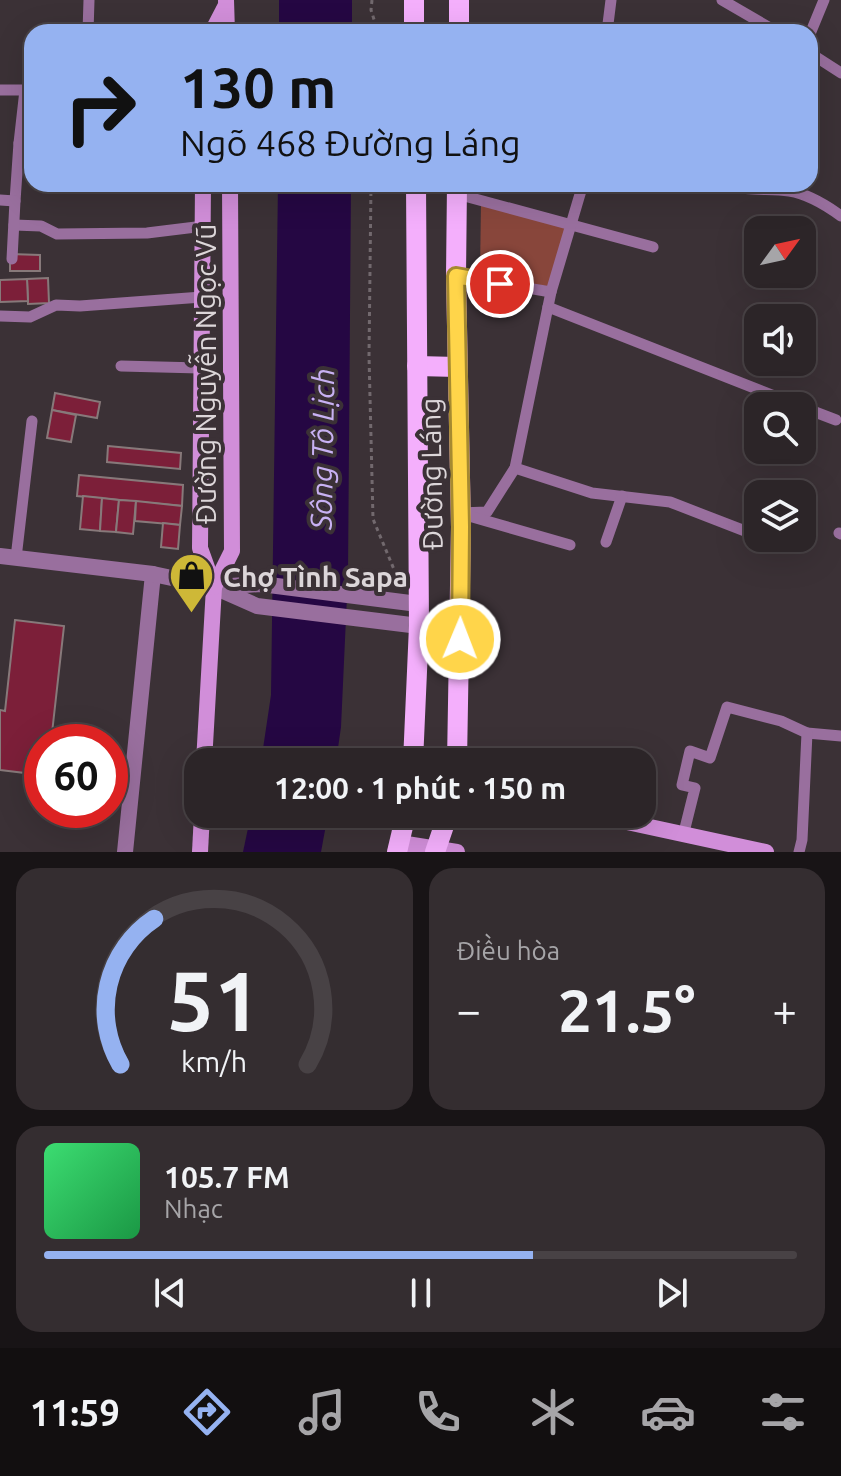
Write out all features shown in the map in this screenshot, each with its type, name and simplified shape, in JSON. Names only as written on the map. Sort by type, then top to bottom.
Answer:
[{"type":"main road","points":[[414,0],[414,24]]},
{"type":"main road","points":[[459,0],[459,24]]},
{"type":"main road","points":[[216,24],[226,3]]},
{"type":"main road","points":[[226,3],[227,24]]},
{"type":"main road","name":"Đường Nguyễn Ngọc Vũ","points":[[203,192],[200,548],[214,587]]},
{"type":"main road","name":"Đường Nguyễn Ngọc Vũ","points":[[214,587],[232,551],[230,192]]},
{"type":"main road","name":"Đường Láng","points":[[414,748],[419,626],[416,192]]},
{"type":"main road","name":"Đường Láng","points":[[457,192],[460,513],[457,748]]},
{"type":"main road","points":[[417,366],[457,367]]},
{"type":"main road","points":[[205,748],[214,587]]},
{"type":"main road","points":[[200,852],[201,828]]},
{"type":"main road","points":[[435,850],[443,828]]},
{"type":"main road","points":[[649,828],[766,852]]},
{"type":"main road","points":[[398,847],[457,852]]},
{"type":"street","points":[[8,557],[153,574],[214,587],[257,606],[419,626]]},
{"type":"street","points":[[125,852],[153,574]]},
{"type":"street","points":[[214,587],[261,584],[418,604]]},
{"type":"lane","points":[[88,24],[89,0]]},
{"type":"lane","points":[[608,24],[611,0]]},
{"type":"lane","points":[[722,0],[763,24]]},
{"type":"lane","points":[[814,24],[824,0]]},
{"type":"lane","points":[[818,58],[841,73]]},
{"type":"lane","points":[[0,90],[24,90]]},
{"type":"lane","points":[[12,259],[19,143],[24,114]]},
{"type":"lane","points":[[19,143],[24,143]]},
{"type":"lane","points":[[467,192],[653,247]]},
{"type":"lane","points":[[460,513],[487,512],[515,468],[551,292],[580,192]]},
{"type":"lane","points":[[794,192],[825,204],[841,216]]},
{"type":"lane","points":[[0,200],[15,201]]},
{"type":"lane","points":[[14,225],[41,226],[57,234],[147,233],[204,226]]},
{"type":"lane","points":[[456,276],[551,292]]},
{"type":"lane","points":[[0,316],[30,317],[56,305],[202,297]]},
{"type":"lane","points":[[548,307],[765,392]]},
{"type":"lane","points":[[121,366],[200,368]]},
{"type":"lane","points":[[816,412],[836,420]]},
{"type":"lane","points":[[8,557],[32,421]]},
{"type":"lane","points":[[515,468],[592,493],[670,502],[744,531]]},
{"type":"lane","points":[[606,542],[622,496]]},
{"type":"lane","points":[[460,513],[570,545]]},
{"type":"lane","points":[[683,836],[695,788],[682,785],[690,751],[710,758],[727,707],[781,721],[807,733],[841,736]]},
{"type":"lane","points":[[799,852],[807,733]]},
{"type":"path","points":[[372,0],[371,10],[375,24]]},
{"type":"path","points":[[371,192],[369,356],[373,519],[396,576]]},
{"type":"shaded area","points":[[481,202],[575,222],[557,288],[480,274]]},
{"type":"water","points":[[279,0],[352,0],[352,24],[279,24]]},
{"type":"water","name":"Sông Tô Lịch","points":[[278,192],[351,192],[348,574],[338,748],[263,748],[271,695]]},
{"type":"water","points":[[248,828],[325,828],[321,852],[243,852]]},
{"type":"building","points":[[10,254],[40,255],[40,271],[10,271]]},
{"type":"building","points":[[48,278],[49,303],[28,304],[27,279]]},
{"type":"building","points":[[27,279],[28,301],[0,302],[0,280]]},
{"type":"building","points":[[55,393],[100,402],[97,418],[52,410]]},
{"type":"building","points":[[52,410],[76,415],[71,442],[47,438]]},
{"type":"building","points":[[108,446],[181,453],[180,469],[107,462]]},
{"type":"building","points":[[79,475],[183,485],[182,506],[77,496]]},
{"type":"building","points":[[83,496],[102,498],[100,531],[80,529]]},
{"type":"building","points":[[102,498],[119,500],[116,532],[100,531]]},
{"type":"building","points":[[119,500],[136,501],[133,534],[116,532]]},
{"type":"building","points":[[136,501],[182,506],[180,525],[135,521]]},
{"type":"building","points":[[163,523],[180,525],[178,549],[161,547]]},
{"type":"building","points":[[15,620],[64,626],[53,724],[24,724],[24,773],[0,770],[0,710],[5,711]]},
{"type":"place","name":"Chợ Tình Sapa","points":[[192,615]]},
{"type":"route","points":[[460,639],[456,276],[500,284]]}]
